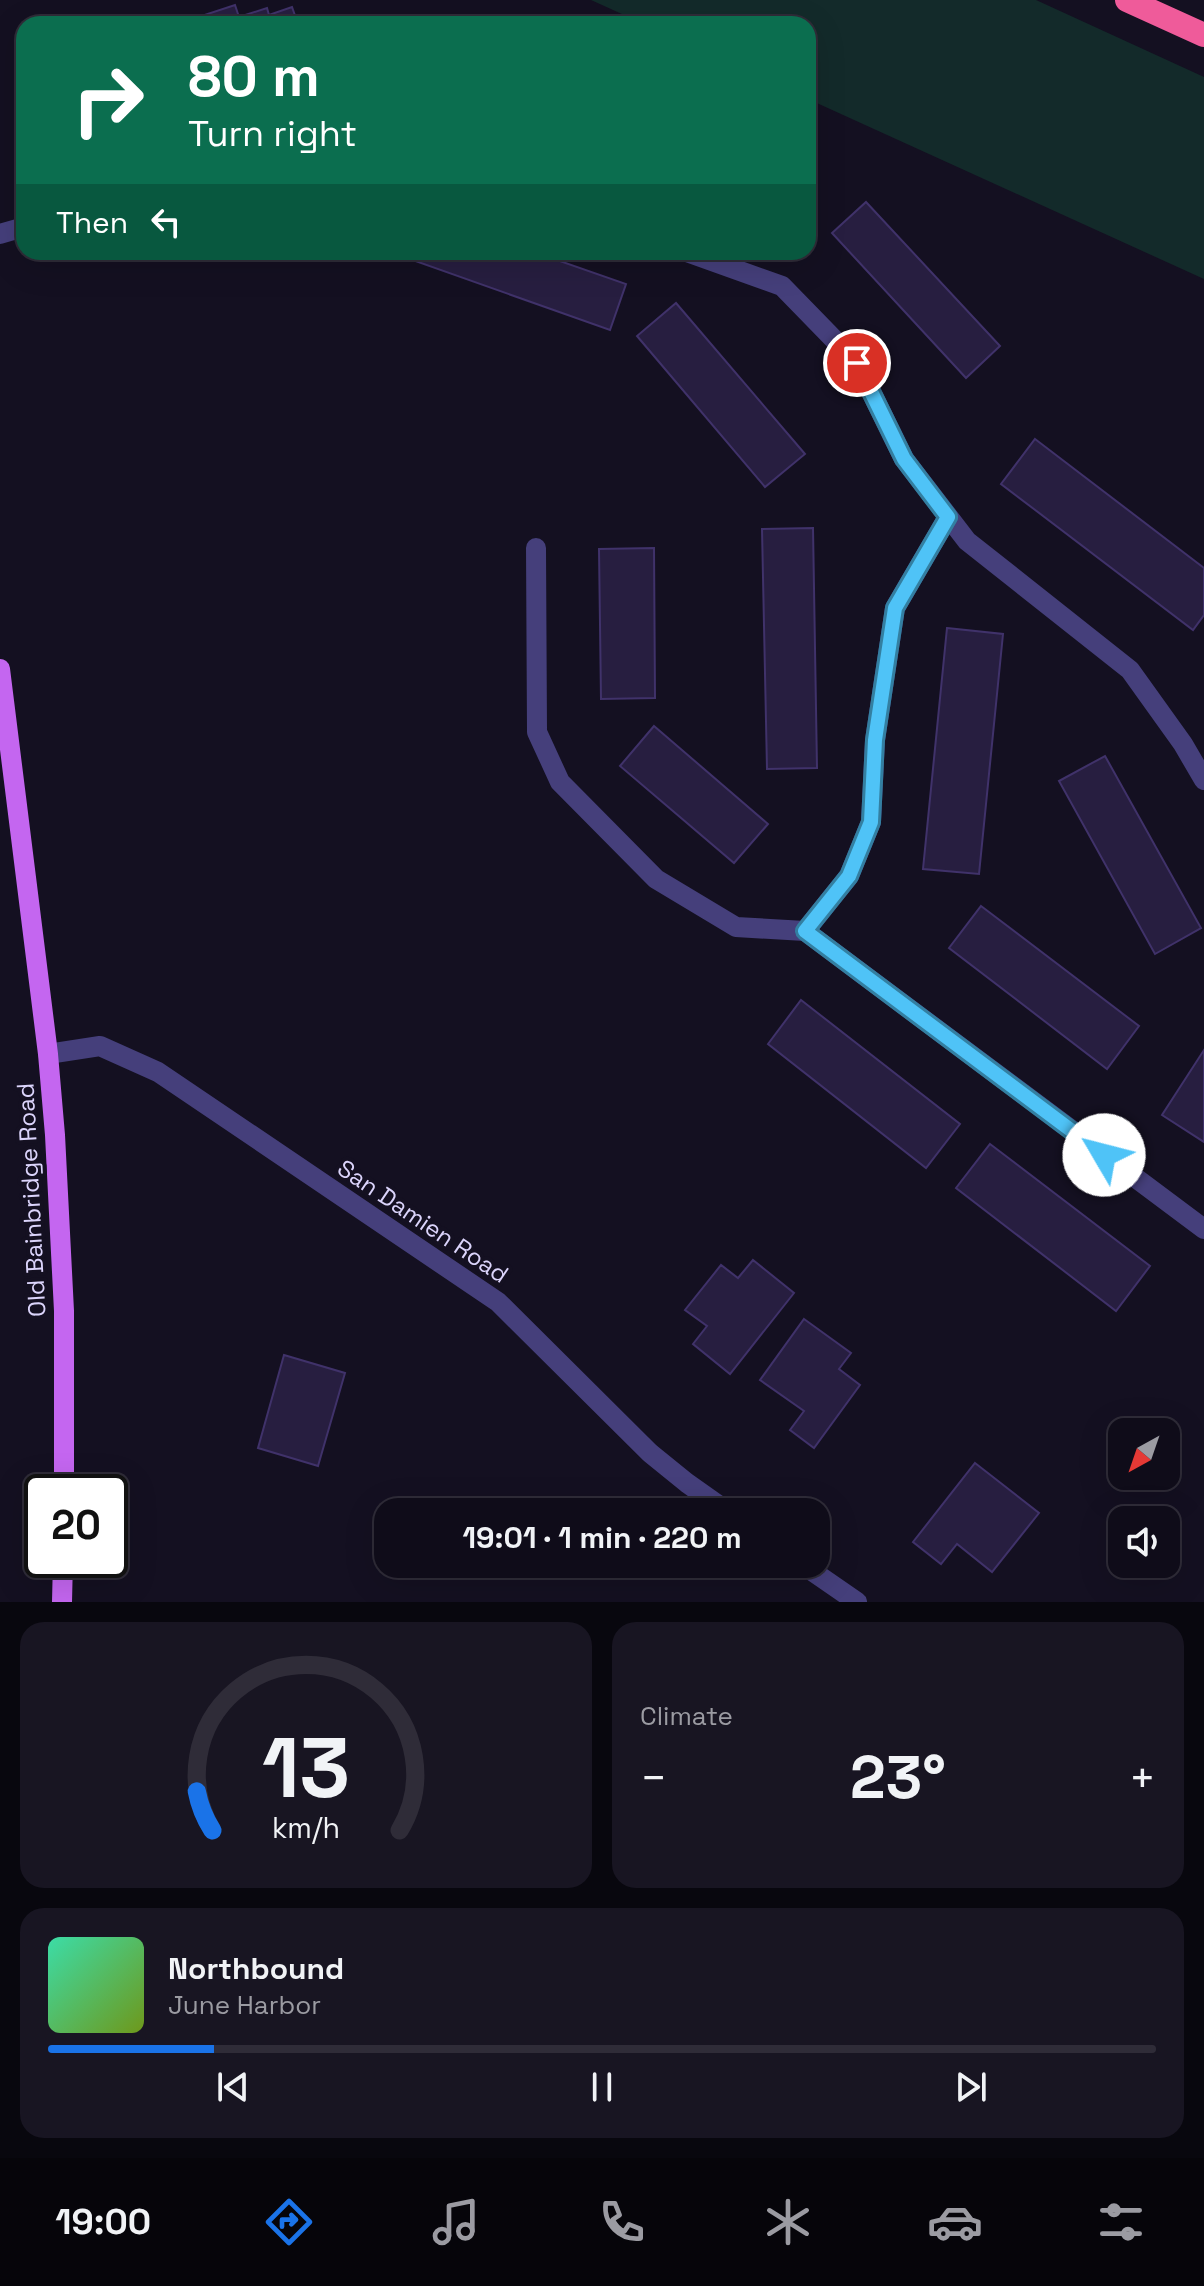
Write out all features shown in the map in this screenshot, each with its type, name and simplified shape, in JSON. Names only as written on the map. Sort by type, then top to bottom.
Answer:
[{"type":"highway","points":[[1127,0],[1204,35]]},
{"type":"main road","name":"Old Bainbridge Road","points":[[0,669],[48,1054],[55,1135],[64,1311],[64,1474]]},
{"type":"main road","points":[[62,1602],[63,1578]]},
{"type":"street","points":[[709,260],[782,286],[857,363],[904,459],[967,541],[1130,670],[1183,744],[1204,780]]},
{"type":"street","points":[[805,931],[849,876],[871,822],[875,740],[895,608],[948,517]]},
{"type":"street","points":[[536,548],[537,732],[560,782],[656,879],[736,927],[805,931],[1204,1229]]},
{"type":"street","name":"San Damien Road","points":[[48,1054],[100,1046],[158,1072],[498,1302],[650,1453],[708,1498]]},
{"type":"street","points":[[822,1578],[857,1602]]},
{"type":"green space","points":[[591,0],[1036,0],[1204,77],[1204,279],[816,103],[816,16],[626,16]]},
{"type":"building","points":[[235,5],[239,16],[201,16]]},
{"type":"building","points":[[292,7],[295,16],[242,16],[267,8],[269,15]]},
{"type":"building","points":[[866,202],[1000,346],[966,378],[832,233]]},
{"type":"building","points":[[413,260],[557,260],[626,284],[610,330]]},
{"type":"building","points":[[676,303],[805,454],[765,487],[637,336]]},
{"type":"building","points":[[1035,439],[1204,568],[1204,615],[1193,630],[1001,484]]},
{"type":"building","points":[[813,528],[817,768],[767,769],[762,529]]},
{"type":"building","points":[[654,548],[655,698],[601,699],[599,549]]},
{"type":"building","points":[[947,628],[1003,634],[979,874],[923,869]]},
{"type":"building","points":[[654,726],[768,824],[734,863],[620,766]]},
{"type":"building","points":[[1105,756],[1201,928],[1155,954],[1059,781]]},
{"type":"building","points":[[981,906],[1139,1026],[1107,1069],[949,948]]},
{"type":"building","points":[[801,1000],[960,1124],[926,1168],[768,1044]]},
{"type":"building","points":[[1204,1050],[1204,1142],[1162,1115]]},
{"type":"building","points":[[990,1144],[1150,1266],[1116,1311],[956,1188]]},
{"type":"building","points":[[753,1260],[794,1293],[730,1374],[693,1344],[707,1326],[685,1310],[721,1265],[738,1278]]},
{"type":"building","points":[[804,1319],[851,1353],[839,1369],[860,1385],[814,1448],[790,1430],[804,1411],[760,1380]]},
{"type":"building","points":[[284,1355],[345,1373],[318,1466],[258,1448]]},
{"type":"building","points":[[975,1463],[1039,1513],[992,1572],[957,1544],[941,1564],[913,1542]]},
{"type":"route","points":[[857,363],[904,459],[948,517],[895,608],[875,740],[871,822],[849,876],[805,931],[1104,1155]]}]
